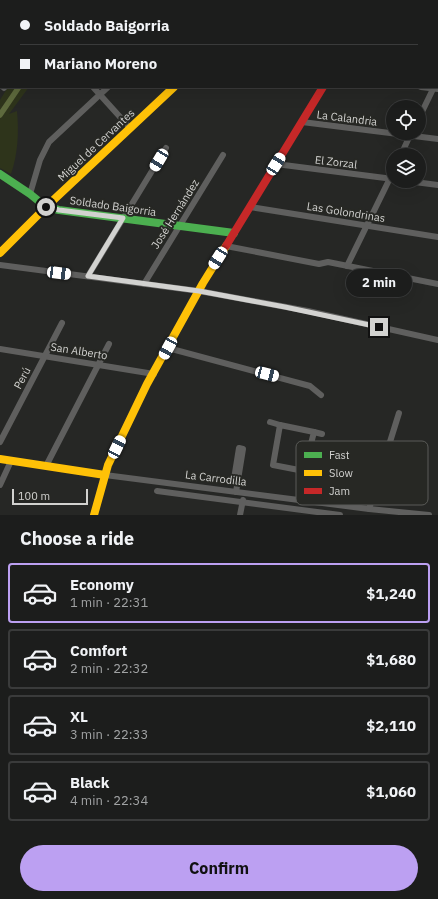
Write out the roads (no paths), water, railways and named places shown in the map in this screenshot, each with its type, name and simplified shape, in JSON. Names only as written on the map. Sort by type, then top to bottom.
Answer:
[{"type":"street","points":[[94,88],[130,128]]},
{"type":"street","points":[[30,194],[40,160],[49,142],[107,88]]},
{"type":"street","name":"Miguel de Cervantes","points":[[0,253],[46,207],[173,88]]},
{"type":"street","points":[[95,515],[105,475],[114,452],[147,384],[154,374],[199,291],[322,88]]},
{"type":"street","points":[[426,105],[435,88]]},
{"type":"street","name":"La Calandria","points":[[302,122],[386,131]]},
{"type":"street","name":"La Calandria","points":[[426,137],[438,139]]},
{"type":"street","points":[[88,276],[166,148]]},
{"type":"street","name":"José Hernández","points":[[144,284],[223,156]]},
{"type":"street","name":"El Zorzal","points":[[276,164],[386,178]]},
{"type":"street","name":"Soldado Baigorria","points":[[0,174],[30,194],[46,207],[234,233]]},
{"type":"street","points":[[426,183],[438,185]]},
{"type":"street","points":[[347,266],[386,188]]},
{"type":"street","name":"Las Golondrinas","points":[[250,207],[438,237]]},
{"type":"street","points":[[226,246],[319,264],[328,262],[438,284]]},
{"type":"street","points":[[0,265],[199,291],[285,307],[438,340]]},
{"type":"street","name":"Perú","points":[[0,442],[62,323]]},
{"type":"street","points":[[46,466],[110,344]]},
{"type":"street","points":[[168,348],[310,386],[321,395]]},
{"type":"street","name":"San Alberto","points":[[0,349],[154,374]]},
{"type":"street","points":[[390,441],[399,413]]},
{"type":"street","points":[[270,422],[322,434]]},
{"type":"street","points":[[280,425],[273,465],[296,469]]},
{"type":"street","points":[[312,441],[314,432]]},
{"type":"street","name":"La Carrodilla","points":[[0,459],[105,475],[296,500]]},
{"type":"street","points":[[0,484],[11,461]]},
{"type":"street","points":[[236,492],[238,479]]},
{"type":"street","name":"La Carrodilla","points":[[157,491],[341,515]]},
{"type":"street","points":[[240,515],[244,493]]},
{"type":"street","name":"La Carrodilla","points":[[335,505],[429,515]]},
{"type":"street","points":[[369,509],[370,505]]},
{"type":"street","points":[[341,515],[343,506]]},
{"type":"waterway","points":[[0,115],[18,88]]}]
